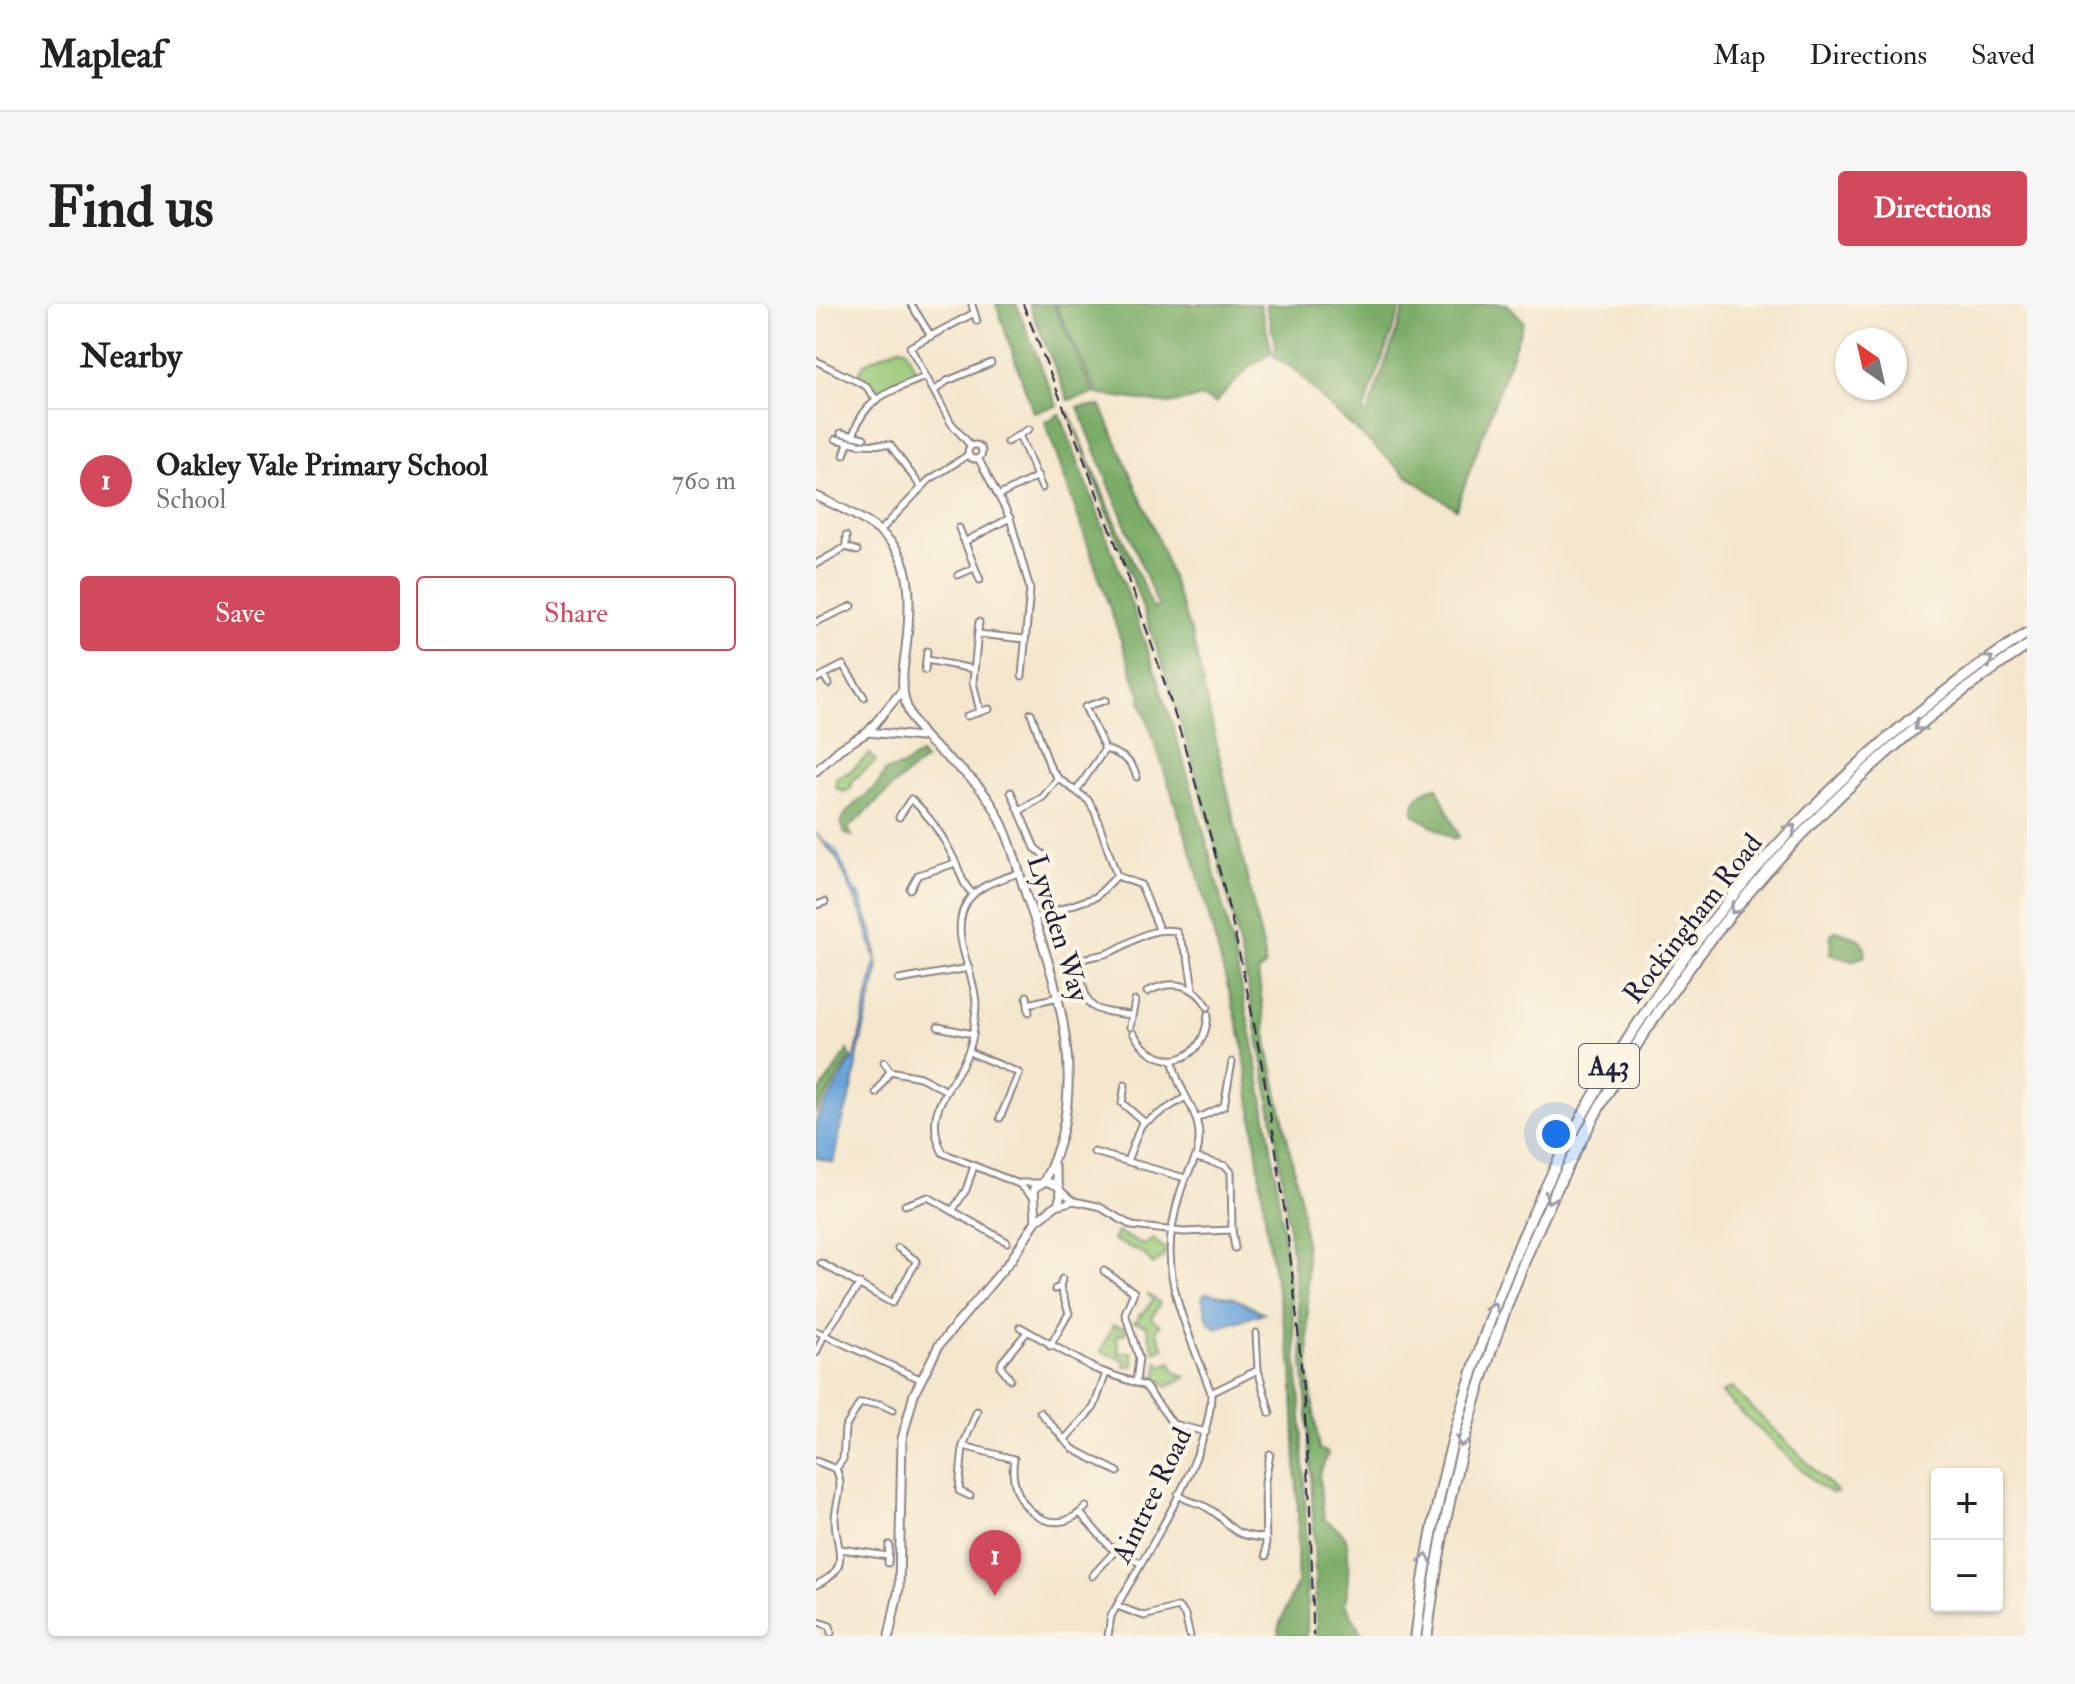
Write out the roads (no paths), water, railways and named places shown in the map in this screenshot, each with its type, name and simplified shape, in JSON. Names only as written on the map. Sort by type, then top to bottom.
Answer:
[{"type":"highway","name":"Rockingham Road","points":[[1416,1636],[1439,1490],[1479,1346],[1545,1184],[1607,1068],[1688,949],[1788,832],[1909,720],[2027,633]]},
{"type":"highway","name":"Rockingham Road","points":[[1427,1636],[1450,1491],[1486,1360],[1541,1216],[1617,1074],[1695,958],[1796,840],[1907,735],[2027,646]]},
{"type":"street","points":[[911,304],[931,336]]},
{"type":"street","points":[[972,305],[977,321]]},
{"type":"street","points":[[974,313],[910,347],[951,423],[971,446],[981,449],[978,458]]},
{"type":"street","points":[[816,361],[866,386],[875,398]]},
{"type":"street","points":[[934,391],[947,381],[991,363]]},
{"type":"street","points":[[853,436],[863,411],[875,398],[925,377]]},
{"type":"street","points":[[1007,442],[1029,429]]},
{"type":"street","points":[[841,433],[864,438]]},
{"type":"street","points":[[1019,435],[1042,488]]},
{"type":"street","points":[[836,439],[848,443],[890,445],[921,487]]},
{"type":"street","points":[[844,455],[848,443]]},
{"type":"street","points":[[881,530],[921,487],[968,455],[971,446]]},
{"type":"street","points":[[968,455],[978,458],[1000,495],[1010,518],[1030,589],[1022,676]]},
{"type":"street","points":[[1000,495],[1038,476]]},
{"type":"street","name":"Lyveden Way","points":[[816,496],[858,514],[881,530],[898,553],[909,585],[910,612],[901,692],[920,737],[968,775],[984,793],[1001,822],[1019,873],[1060,997],[1066,1028],[1068,1078],[1054,1166],[1060,1188],[1053,1207]]},
{"type":"street","points":[[966,541],[1010,518]]},
{"type":"street","points":[[959,528],[980,580]]},
{"type":"street","points":[[846,536],[846,547]]},
{"type":"street","points":[[816,564],[846,547],[857,551]]},
{"type":"street","points":[[958,575],[974,568]]},
{"type":"street","points":[[816,622],[852,606]]},
{"type":"street","points":[[979,622],[973,669],[980,712]]},
{"type":"street","points":[[978,634],[1024,639]]},
{"type":"street","points":[[925,670],[927,651]]},
{"type":"street","points":[[927,660],[973,669]]},
{"type":"street","points":[[816,679],[843,665],[864,697]]},
{"type":"street","points":[[824,676],[829,684]]},
{"type":"street","name":"Lyveden Way","points":[[890,708],[901,692]]},
{"type":"street","points":[[1074,709],[1106,700]]},
{"type":"street","points":[[816,771],[840,749],[868,732],[890,708],[899,706],[910,715],[910,727],[901,734],[868,732]]},
{"type":"street","points":[[1085,707],[1105,749],[1126,758],[1134,765],[1137,777]]},
{"type":"street","points":[[967,716],[989,709]]},
{"type":"street","points":[[1031,713],[1050,767],[1058,778],[1077,790],[1095,812],[1117,876]]},
{"type":"street","points":[[883,717],[884,728],[891,734]]},
{"type":"street","name":"Lyveden Way","points":[[901,734],[920,737]]},
{"type":"street","points":[[1077,790],[1105,749]]},
{"type":"street","points":[[1021,810],[1043,797],[1058,778]]},
{"type":"street","points":[[1011,792],[1035,848],[1045,856]]},
{"type":"street","points":[[899,817],[911,799],[928,814],[956,863],[960,877],[973,894]]},
{"type":"street","points":[[910,889],[918,875],[956,863]]},
{"type":"street","points":[[1019,873],[987,884],[973,894],[964,907],[960,931],[976,1004],[973,1034],[969,1052],[935,1113],[933,1133],[943,1153],[1019,1184],[1034,1200],[1053,1207]]},
{"type":"street","points":[[1034,918],[1096,897],[1117,876]]},
{"type":"street","points":[[1117,876],[1141,885],[1159,929]]},
{"type":"street","points":[[816,905],[825,902]]},
{"type":"street","points":[[1130,1015],[1095,1010],[1090,1006],[1078,967],[1080,961],[1111,952],[1159,929],[1181,935],[1193,989],[1208,1011],[1199,1045],[1189,1055],[1173,1061],[1150,1052],[1131,1030],[1130,1015],[1135,1001]]},
{"type":"street","points":[[899,980],[969,968]]},
{"type":"street","points":[[1147,992],[1165,985],[1193,989]]},
{"type":"street","points":[[1027,996],[1029,1012]]},
{"type":"street","points":[[1028,1004],[1060,997]]},
{"type":"street","points":[[938,1027],[973,1034]]},
{"type":"street","points":[[969,1052],[1019,1073],[1000,1118]]},
{"type":"street","points":[[1173,1061],[1176,1080],[1196,1119],[1201,1159],[1226,1166],[1231,1172],[1235,1248]]},
{"type":"street","points":[[884,1062],[890,1071],[920,1077],[947,1091]]},
{"type":"street","points":[[1196,1119],[1224,1106],[1232,1062]]},
{"type":"street","points":[[876,1093],[890,1071]]},
{"type":"street","points":[[1125,1085],[1122,1103],[1144,1122]]},
{"type":"street","points":[[1127,1161],[1137,1131],[1144,1122],[1184,1098]]},
{"type":"street","points":[[1094,1152],[1144,1169],[1185,1178]]},
{"type":"street","name":"Aintree Road","points":[[1108,1636],[1117,1606],[1178,1494],[1206,1432],[1211,1393],[1175,1293],[1172,1231],[1185,1178],[1201,1159]]},
{"type":"street","points":[[952,1211],[966,1190],[974,1165]]},
{"type":"street","name":"Lyveden Way","points":[[1036,1221],[1034,1200],[1041,1182],[1054,1166]]},
{"type":"street","points":[[1019,1184],[1041,1182],[1060,1188],[1074,1201]]},
{"type":"street","points":[[905,1205],[928,1197],[1007,1242]]},
{"type":"street","points":[[892,1634],[899,1588],[902,1439],[920,1379],[936,1349],[1011,1260],[1036,1221],[1053,1207],[1074,1201],[1104,1208],[1132,1226],[1172,1231],[1232,1230]]},
{"type":"street","points":[[821,1263],[892,1303],[917,1261],[898,1248]]},
{"type":"street","points":[[1104,1271],[1134,1292],[1125,1313],[1139,1358],[1136,1382]]},
{"type":"street","points":[[1050,1346],[1069,1313],[1057,1288],[1062,1279]]},
{"type":"street","points":[[816,1353],[824,1335],[860,1284]]},
{"type":"street","points":[[1020,1327],[1050,1346],[1150,1390],[1161,1412],[1173,1424],[1206,1432]]},
{"type":"street","points":[[816,1331],[920,1379]]},
{"type":"street","points":[[1010,1379],[1001,1367],[1002,1362],[1027,1332]]},
{"type":"street","points":[[1256,1333],[1258,1370],[1270,1413]]},
{"type":"street","points":[[1211,1393],[1258,1370]]},
{"type":"street","points":[[1064,1440],[1094,1407],[1106,1373]]},
{"type":"street","points":[[854,1397],[860,1403],[880,1404],[893,1410]]},
{"type":"street","points":[[836,1469],[843,1459],[845,1428],[860,1403]]},
{"type":"street","points":[[970,1496],[959,1491],[963,1446],[977,1411]]},
{"type":"street","points":[[1040,1412],[1064,1440],[1085,1457],[1118,1472]]},
{"type":"street","points":[[963,1446],[1014,1459],[1014,1487],[1028,1510],[1054,1520],[1080,1513],[1086,1507]]},
{"type":"street","points":[[1266,1556],[1265,1481],[1270,1454]]},
{"type":"street","points":[[816,1461],[836,1469]]},
{"type":"street","points":[[816,1585],[832,1575],[841,1549],[835,1517],[842,1488],[836,1469]]},
{"type":"street","points":[[1178,1494],[1186,1501],[1204,1505],[1229,1529],[1244,1536],[1266,1538]]},
{"type":"street","points":[[1080,1513],[1116,1550],[1140,1563]]},
{"type":"street","points":[[841,1549],[888,1560],[889,1545]]},
{"type":"street","points":[[1092,1576],[1116,1550]]},
{"type":"street","points":[[1117,1606],[1144,1616],[1178,1607],[1185,1615],[1190,1636]]},
{"type":"street","points":[[816,1621],[830,1626],[831,1633]]},
{"type":"water","points":[[816,833],[839,858],[854,892],[859,894],[874,937],[878,970],[833,1163],[816,1157],[816,1120],[856,1053],[876,960],[863,917],[838,860]]},
{"type":"water","points":[[1206,1293],[1234,1298],[1264,1313],[1216,1328],[1209,1323],[1202,1297]]},
{"type":"waterway","points":[[826,842],[836,850],[856,894]]},
{"type":"railway","points":[[1023,304],[1110,529],[1170,700],[1218,865],[1244,973],[1265,1082],[1295,1303],[1305,1413],[1313,1636]]},
{"type":"place","name":"Oakley Vale Primary School","points":[[995,1596]]}]
